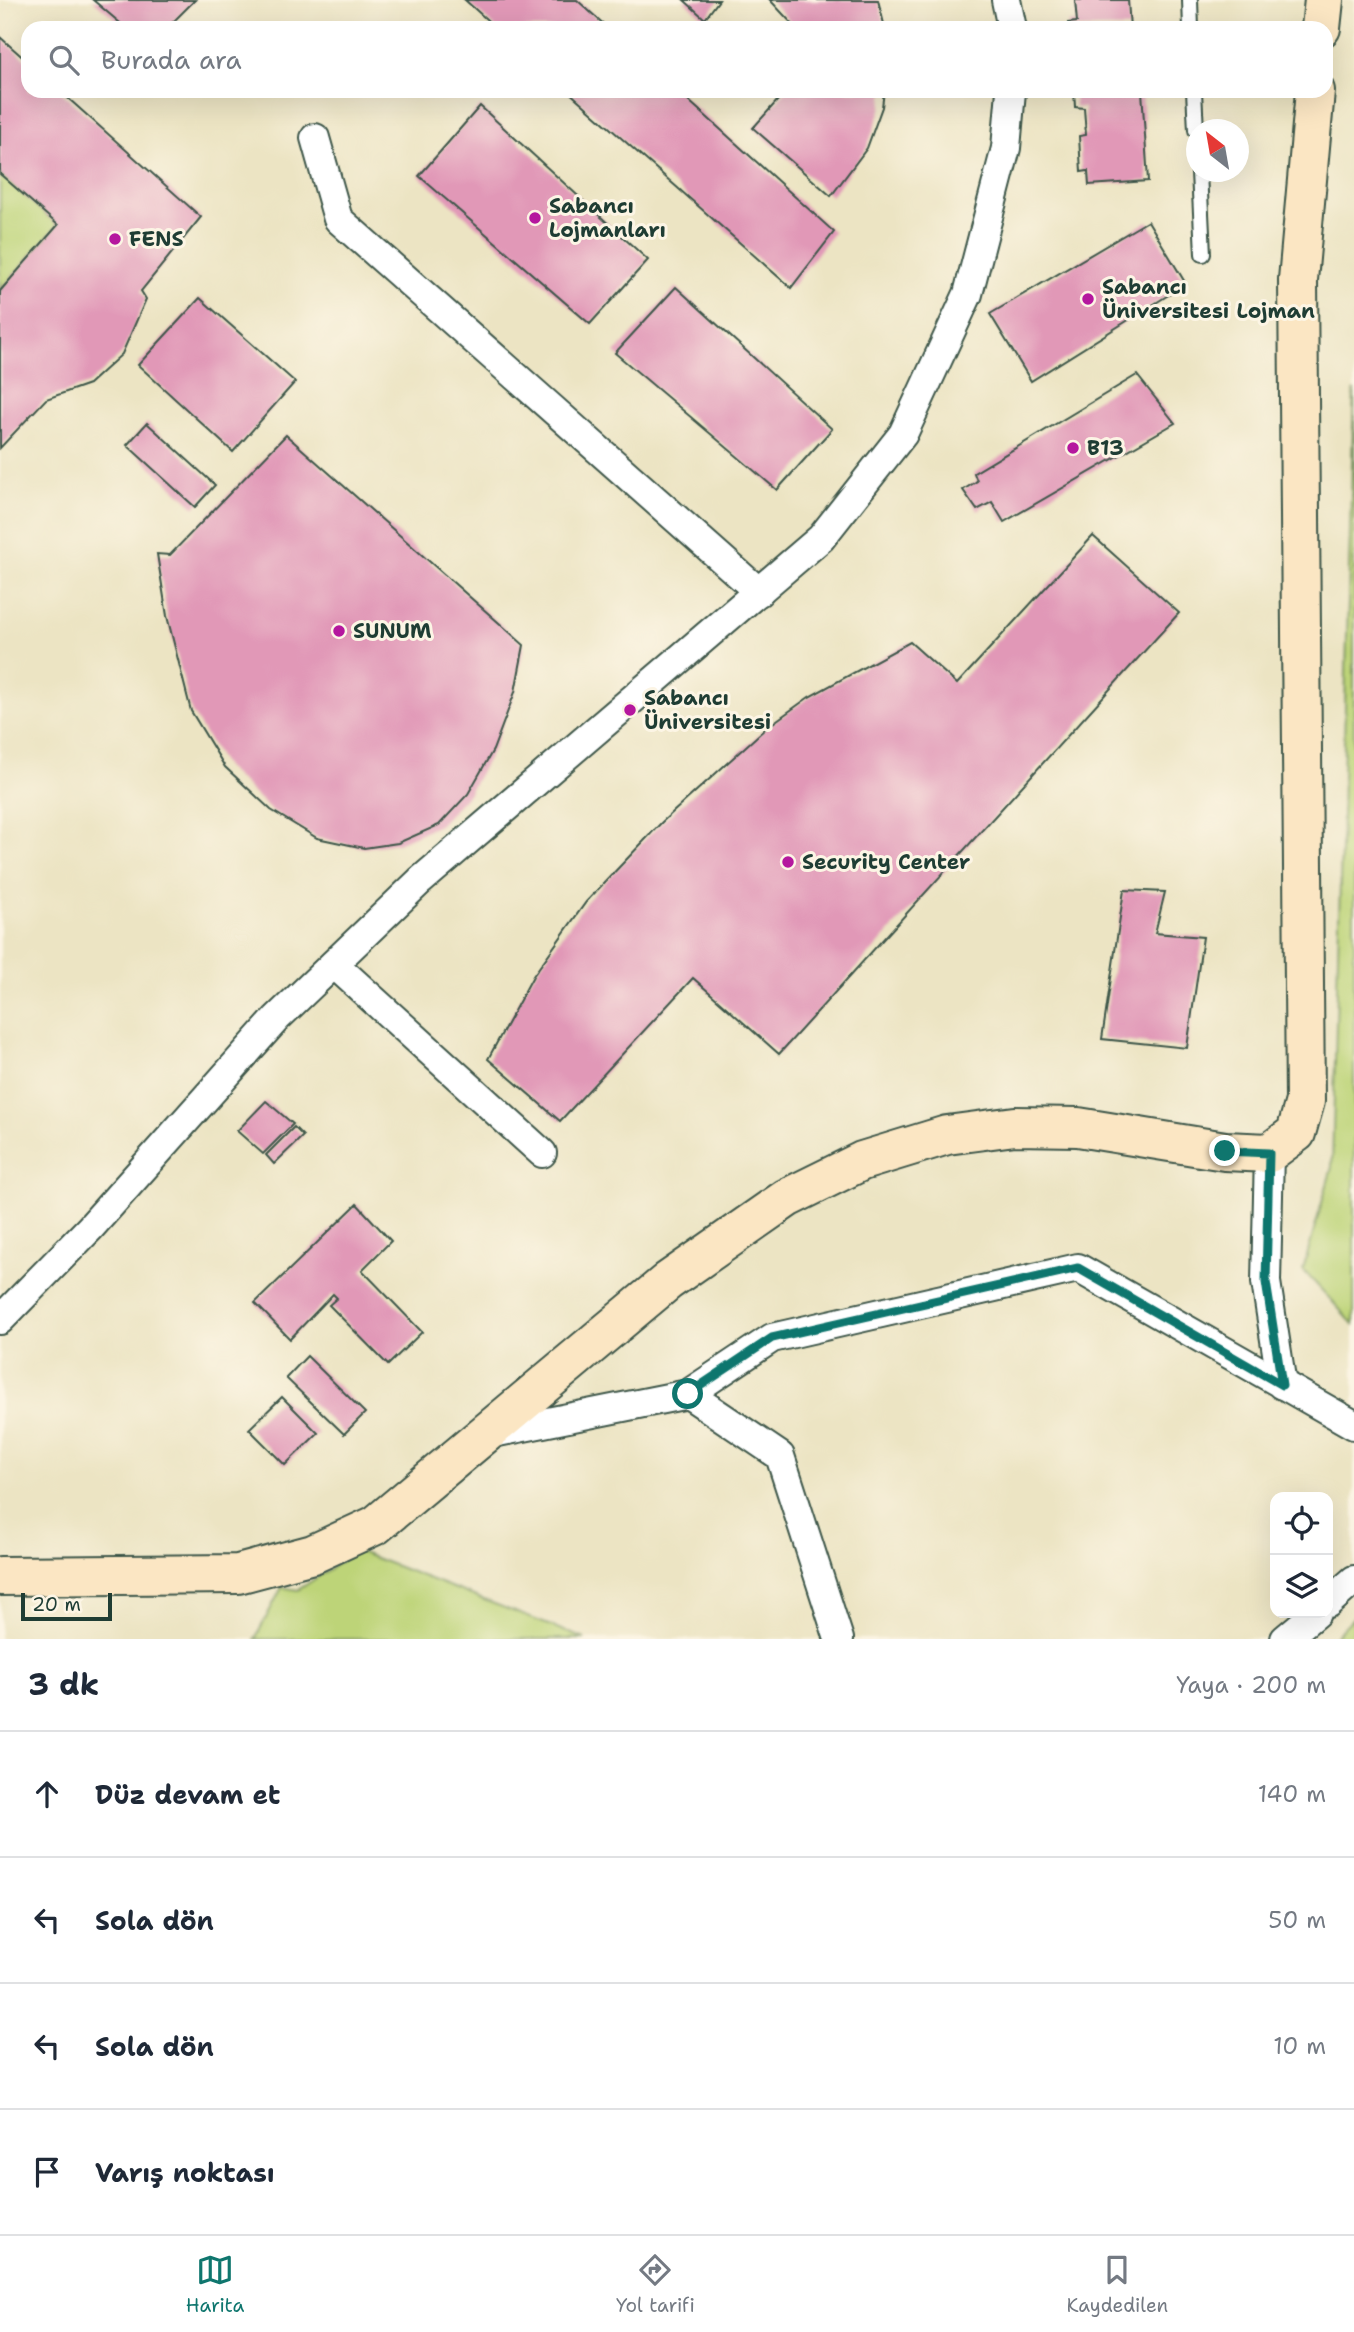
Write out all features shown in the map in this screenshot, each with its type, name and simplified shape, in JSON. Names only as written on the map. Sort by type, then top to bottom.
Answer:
[{"type":"street","points":[[1006,0],[1010,21]]},
{"type":"street","points":[[1322,21],[1324,0]]},
{"type":"street","points":[[0,1320],[90,1228],[277,1018],[420,881],[821,538],[903,434],[968,294],[1006,148],[1010,98]]},
{"type":"street","points":[[0,1576],[238,1574],[313,1554],[376,1525],[668,1281],[787,1198],[862,1161],[947,1135],[1015,1126],[1078,1127],[1225,1151],[1269,1153],[1296,1133],[1306,1101],[1298,280],[1314,98]]},
{"type":"street","points":[[315,138],[338,219],[759,592]]},
{"type":"street","points":[[334,964],[542,1153]]},
{"type":"street","points":[[1269,1153],[1266,1282],[1282,1385]]},
{"type":"street","points":[[485,1434],[688,1394],[772,1338],[1078,1268],[1354,1425]]},
{"type":"street","points":[[688,1394],[780,1456],[839,1639]]},
{"type":"street","points":[[1333,1599],[1354,1580]]},
{"type":"street","points":[[1285,1639],[1310,1618]]},
{"type":"lane","points":[[1189,0],[1190,21]]},
{"type":"lane","points":[[1194,98],[1195,119]]},
{"type":"lane","points":[[1199,182],[1203,254]]},
{"type":"green space","points":[[0,174],[58,225],[0,291]]},
{"type":"green space","points":[[1354,390],[1354,1325],[1303,1270],[1332,1167]]},
{"type":"green space","points":[[357,1551],[585,1639],[255,1639],[282,1587],[298,1590]]},
{"type":"green space","points":[[1354,1617],[1354,1639],[1332,1639]]},
{"type":"building","points":[[93,0],[195,0],[174,21],[118,21]]},
{"type":"building","points":[[465,0],[577,0],[600,21],[488,21]]},
{"type":"building","points":[[684,0],[719,0],[705,19]]},
{"type":"building","points":[[770,0],[878,0],[883,21],[790,21]]},
{"type":"building","points":[[1075,0],[1128,0],[1130,21],[1077,21]]},
{"type":"building","name":"FENS","points":[[0,37],[21,56],[21,98],[68,98],[201,217],[141,291],[146,299],[122,354],[89,384],[46,399],[0,448],[0,291],[58,225],[0,174]]},
{"type":"building","name":"Sabancı Lojmanları","points":[[576,98],[686,98],[834,232],[791,288]]},
{"type":"building","points":[[780,98],[883,98],[867,148],[831,196],[753,128]]},
{"type":"building","points":[[1074,98],[1142,98],[1148,181],[1089,185],[1088,171],[1081,172],[1079,136],[1086,135],[1084,108],[1075,107]]},
{"type":"building","name":"Sabancı Lojmanları","points":[[480,106],[648,260],[590,324],[419,176]]},
{"type":"building","name":"Sabancı Üniversitesi Lojman","points":[[1148,221],[1186,284],[1031,381],[990,314]]},
{"type":"building","name":"Sabancı Lojmanları","points":[[676,287],[832,429],[777,490],[615,353]]},
{"type":"building","points":[[200,298],[295,382],[233,452],[138,365]]},
{"type":"building","name":"B13","points":[[1137,375],[1175,423],[1004,522],[992,502],[977,510],[963,490],[977,481],[974,473]]},
{"type":"building","points":[[147,423],[215,485],[195,507],[127,445]]},
{"type":"building","name":"SUNUM","points":[[286,435],[524,645],[515,692],[493,750],[468,794],[439,825],[398,843],[364,848],[317,838],[271,810],[225,767],[191,711],[167,616],[157,554],[170,555]]},
{"type":"building","name":"Security Center","points":[[1093,536],[1179,613],[779,1054],[693,978],[560,1121],[488,1059],[533,976],[586,902],[662,822],[766,728],[809,697],[910,642],[957,684]]},
{"type":"building","points":[[1124,890],[1165,892],[1155,933],[1203,937],[1187,1048],[1102,1039]]},
{"type":"building","points":[[266,1101],[293,1124],[263,1154],[237,1131]]},
{"type":"building","points":[[294,1127],[303,1136],[274,1164],[266,1155]]},
{"type":"building","points":[[357,1204],[391,1241],[362,1270],[422,1332],[388,1365],[329,1305],[337,1298],[333,1294],[290,1339],[255,1303]]},
{"type":"building","points":[[307,1356],[365,1413],[344,1434],[286,1378]]},
{"type":"building","points":[[282,1397],[318,1433],[285,1465],[249,1429]]},
{"type":"place","name":"Sabancı Lojmanları","points":[[535,218]]},
{"type":"place","name":"FENS","points":[[115,239]]},
{"type":"place","name":"Sabancı Üniversitesi Lojman","points":[[1088,299]]},
{"type":"place","name":"B13","points":[[1073,448]]},
{"type":"place","name":"SUNUM","points":[[339,631]]},
{"type":"place","name":"Sabancı Üniversitesi","points":[[630,710]]},
{"type":"place","name":"Security Center","points":[[788,862]]},
{"type":"route","points":[[688,1394],[772,1338],[1078,1268],[1282,1385],[1266,1282],[1269,1153],[1225,1151]]}]
